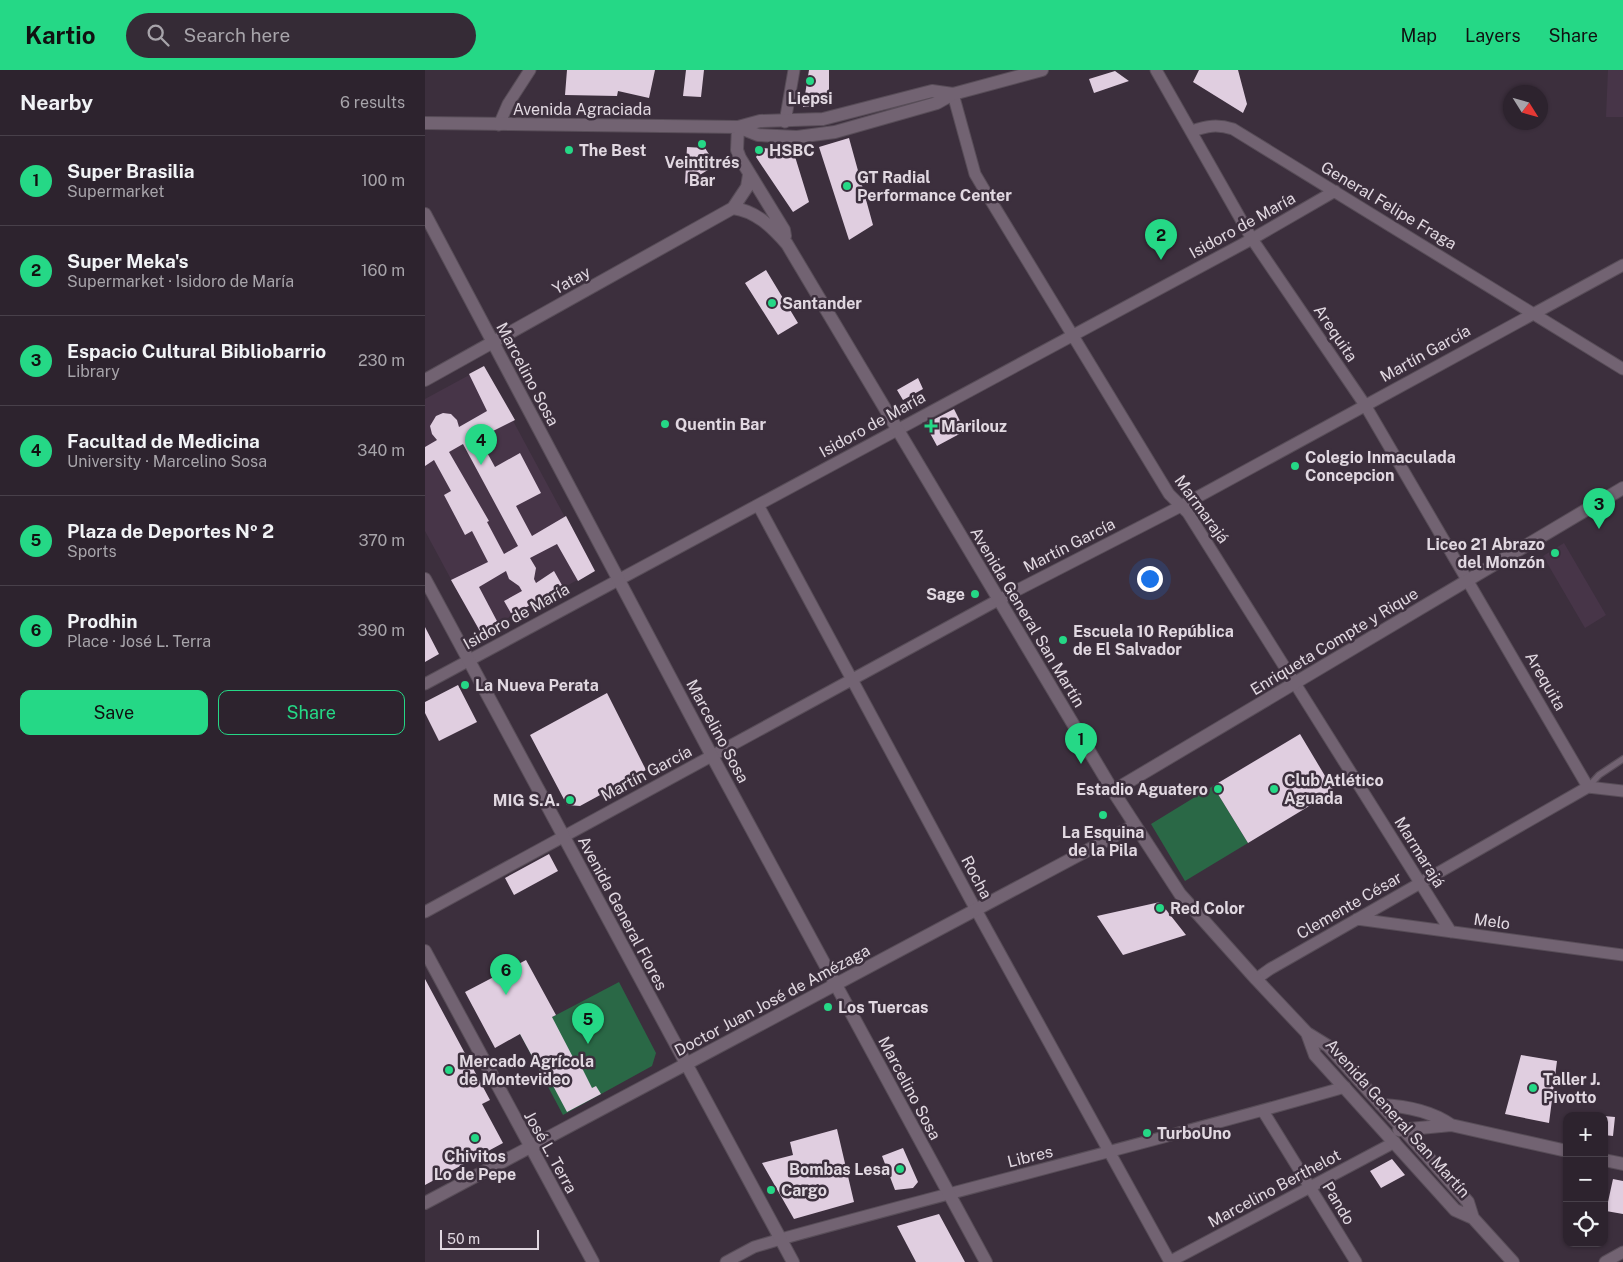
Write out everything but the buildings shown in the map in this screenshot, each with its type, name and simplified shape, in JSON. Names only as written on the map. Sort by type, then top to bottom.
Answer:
[{"type":"main road","name":"Avenida Agraciada","points":[[738,127],[758,134],[797,137],[822,134],[937,103],[953,94],[1042,70]]},
{"type":"main road","name":"Avenida Agraciada","points":[[425,123],[738,127],[760,122],[806,121],[837,116],[932,90],[953,94]]},
{"type":"main road","name":"Avenida General San Martín","points":[[738,127],[737,150],[749,175],[784,230],[787,244]]},
{"type":"main road","name":"Yatay","points":[[425,380],[733,208],[747,187],[749,175]]},
{"type":"main road","name":"Avenida General San Martín","points":[[733,208],[748,211],[769,224],[787,244],[1113,791],[1180,894],[1307,1033],[1328,1046],[1404,1130],[1469,1202],[1473,1218]]},
{"type":"main road","name":"Marcelino Sosa","points":[[425,214],[712,756],[986,1262]]},
{"type":"main road","name":"Enriqueta Compte y Rique","points":[[1113,791],[1623,488]]},
{"type":"main road","name":"Avenida General Flores","points":[[425,579],[793,1262]]},
{"type":"main road","name":"Doctor Juan José de Amézaga","points":[[425,1203],[837,985],[975,908],[1135,825]]},
{"type":"main road","name":"José L. Terra","points":[[425,951],[529,1147],[593,1262]]},
{"type":"main road","name":"Avenida General San Martín","points":[[1307,1033],[1315,1054],[1455,1210],[1473,1218],[1513,1262]]},
{"type":"main road","points":[[1381,1105],[1405,1108],[1438,1116],[1451,1125]]},
{"type":"main road","points":[[1385,1132],[1451,1125],[1563,1150]]},
{"type":"main road","points":[[1608,1161],[1623,1164]]},
{"type":"street","points":[[499,125],[508,104],[530,70]]},
{"type":"street","points":[[785,122],[794,70]]},
{"type":"street","points":[[1156,70],[1192,131]]},
{"type":"street","name":"Marmarajá","points":[[953,94],[975,174],[1169,494],[1189,513],[1451,932]]},
{"type":"street","name":"General Felipe Fraga","points":[[1192,131],[1207,126],[1220,125],[1233,129],[1623,369]]},
{"type":"street","name":"Arequita","points":[[1192,131],[1252,239],[1365,405],[1469,580],[1588,787]]},
{"type":"street","name":"Isidoro de María","points":[[425,684],[618,578],[1252,239],[1335,191]]},
{"type":"street","name":"Martín García","points":[[425,912],[998,600],[1181,506],[1533,312],[1623,265]]},
{"type":"street","name":"Rocha","points":[[758,504],[975,908],[1170,1262]]},
{"type":"street","points":[[1588,787],[1623,791]]},
{"type":"street","name":"Clemente César","points":[[1256,979],[1270,969],[1588,787]]},
{"type":"street","name":"Melo","points":[[1357,919],[1623,955]]},
{"type":"street","name":"Libres","points":[[726,1262],[754,1248],[781,1239],[947,1193],[1109,1153],[1345,1087]]},
{"type":"street","name":"Pando","points":[[1263,1110],[1356,1262]]},
{"type":"street","name":"Marcelino Berthelot","points":[[1170,1262],[1395,1142]]},
{"type":"street","points":[[1605,1262],[1623,1252]]},
{"type":"lane","name":"Clemente César","points":[[1588,787],[1599,775],[1623,759]]},
{"type":"shaded area","points":[[1608,70],[1623,70],[1623,117],[1606,117]]},
{"type":"shaded area","points":[[484,367],[594,571],[480,633],[425,531],[425,399]]},
{"type":"shaded area","points":[[1564,543],[1606,615],[1585,628],[1543,556]]},
{"type":"green space","points":[[1213,786],[1248,843],[1185,881],[1151,824]]},
{"type":"green space","points":[[619,982],[656,1053],[652,1066],[563,1115],[520,1034]]},
{"type":"place","name":"Liepsi","points":[[810,81]]},
{"type":"place","name":"Veintitrés Bar","points":[[702,144]]},
{"type":"place","name":"The Best","points":[[569,150]]},
{"type":"place","name":"HSBC","points":[[759,150]]},
{"type":"place","name":"GT Radial Performance Center","points":[[847,186]]},
{"type":"place","name":"Super Meka's","points":[[1161,260]]},
{"type":"place","name":"Santander","points":[[772,303]]},
{"type":"place","name":"Quentin Bar","points":[[665,424]]},
{"type":"place","name":"Marilouz","points":[[931,426]]},
{"type":"place","name":"Facultad de Medicina","points":[[481,465]]},
{"type":"place","name":"Colegio Inmaculada Concepcion","points":[[1295,466]]},
{"type":"place","name":"Espacio Cultural Bibliobarrio","points":[[1599,529]]},
{"type":"place","name":"Liceo 21 Abrazo del Monzón","points":[[1555,553]]},
{"type":"place","name":"Sage","points":[[975,594]]},
{"type":"place","name":"Escuela 10 República de El Salvador","points":[[1063,640]]},
{"type":"place","name":"La Nueva Perata","points":[[465,685]]},
{"type":"place","name":"Super Brasilia","points":[[1081,764]]},
{"type":"place","name":"Estadio Aguatero","points":[[1218,789]]},
{"type":"place","name":"Club Atlético Aguada","points":[[1274,789]]},
{"type":"place","name":"MIG S.A.","points":[[570,800]]},
{"type":"place","name":"La Esquina de la Pila","points":[[1103,815]]},
{"type":"place","name":"Red Color","points":[[1160,908]]},
{"type":"place","name":"Prodhin","points":[[506,995]]},
{"type":"place","name":"Los Tuercas","points":[[828,1007]]},
{"type":"place","name":"Plaza de Deportes Nº 2","points":[[588,1044]]},
{"type":"place","name":"Mercado Agrícola de Montevideo","points":[[449,1070]]},
{"type":"place","name":"Taller J. Pivotto","points":[[1533,1088]]},
{"type":"place","name":"TurboUno","points":[[1147,1133]]},
{"type":"place","name":"Chivitos Lo de Pepe","points":[[475,1138]]},
{"type":"place","name":"Bombas Lesa","points":[[900,1169]]},
{"type":"place","name":"Cargo","points":[[771,1190]]}]
